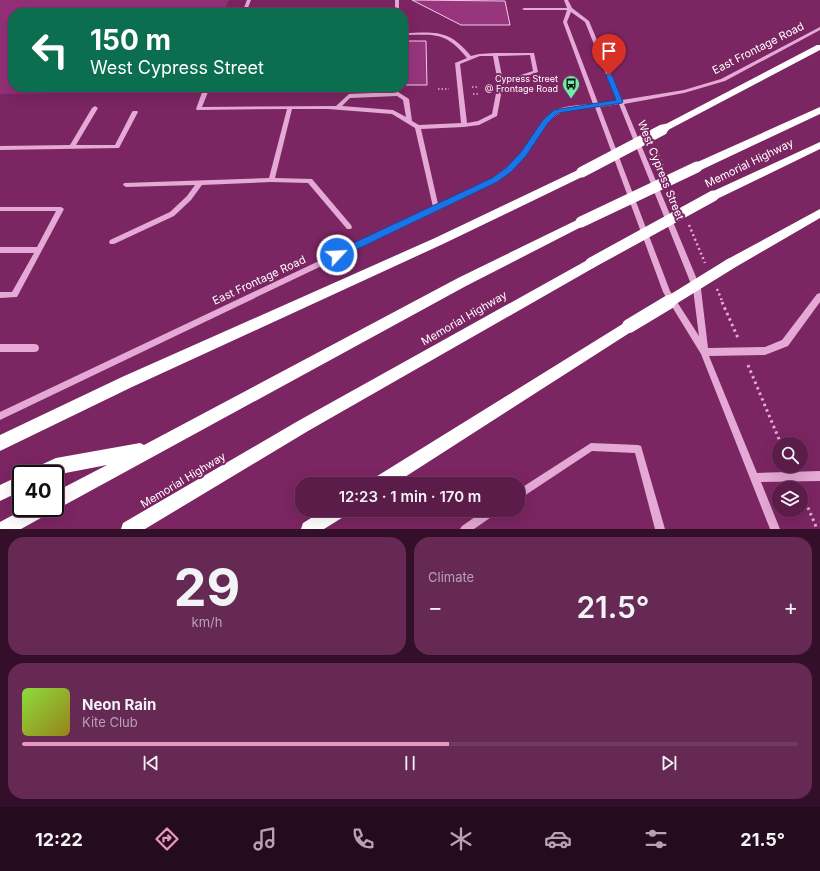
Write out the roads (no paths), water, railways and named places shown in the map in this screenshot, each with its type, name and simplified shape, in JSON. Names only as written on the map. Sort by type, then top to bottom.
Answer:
[{"type":"highway","points":[[0,443],[127,382],[439,241],[582,172],[820,47]]},
{"type":"highway","name":"Memorial Highway","points":[[64,496],[462,282],[580,222],[820,110]]},
{"type":"highway","name":"Memorial Highway","points":[[129,529],[302,426],[591,263],[713,196],[820,146]]},
{"type":"highway","points":[[391,477],[629,326],[730,264],[820,213]]},
{"type":"highway","name":"Memorial Highway","points":[[61,465],[151,448]]},
{"type":"highway","points":[[0,493],[12,487]]},
{"type":"highway","points":[[4,529],[26,517]]},
{"type":"highway","points":[[309,529],[328,517]]},
{"type":"street","points":[[524,9],[570,9],[566,0]]},
{"type":"street","name":"West Cypress Street","points":[[704,352],[697,289],[587,21],[570,9],[565,22],[667,292],[704,352],[774,529]]},
{"type":"street","name":"East Frontage Road","points":[[0,416],[495,180],[508,170],[524,154],[550,116],[556,111],[688,92],[723,80],[820,28]]},
{"type":"street","points":[[408,34],[441,34],[460,44],[470,58]]},
{"type":"street","points":[[205,92],[198,109],[337,108],[393,112],[418,128],[480,123],[494,115],[501,83],[495,54]]},
{"type":"street","points":[[464,125],[457,63],[480,55],[532,54],[536,72],[501,83]]},
{"type":"street","points":[[337,108],[349,96],[398,94],[406,99],[409,122]]},
{"type":"street","points":[[72,148],[95,108]]},
{"type":"street","points":[[271,180],[290,108]]},
{"type":"street","points":[[0,148],[117,147],[135,112]]},
{"type":"street","points":[[418,128],[436,208]]},
{"type":"street","points":[[126,185],[271,180],[310,181],[349,227]]},
{"type":"street","points":[[112,242],[172,214],[189,198],[200,183]]},
{"type":"street","points":[[0,209],[61,208],[14,295],[0,295]]},
{"type":"street","points":[[0,250],[38,250]]},
{"type":"street","points":[[704,352],[765,352],[785,343],[820,296]]},
{"type":"street","points":[[0,348],[35,348]]},
{"type":"street","points":[[525,489],[591,447],[638,449],[660,529]]},
{"type":"street","points":[[754,478],[820,476]]},
{"type":"street","points":[[465,529],[483,517]]},
{"type":"place","name":"Cypress Street @ Frontage Road","points":[[571,99]]}]
